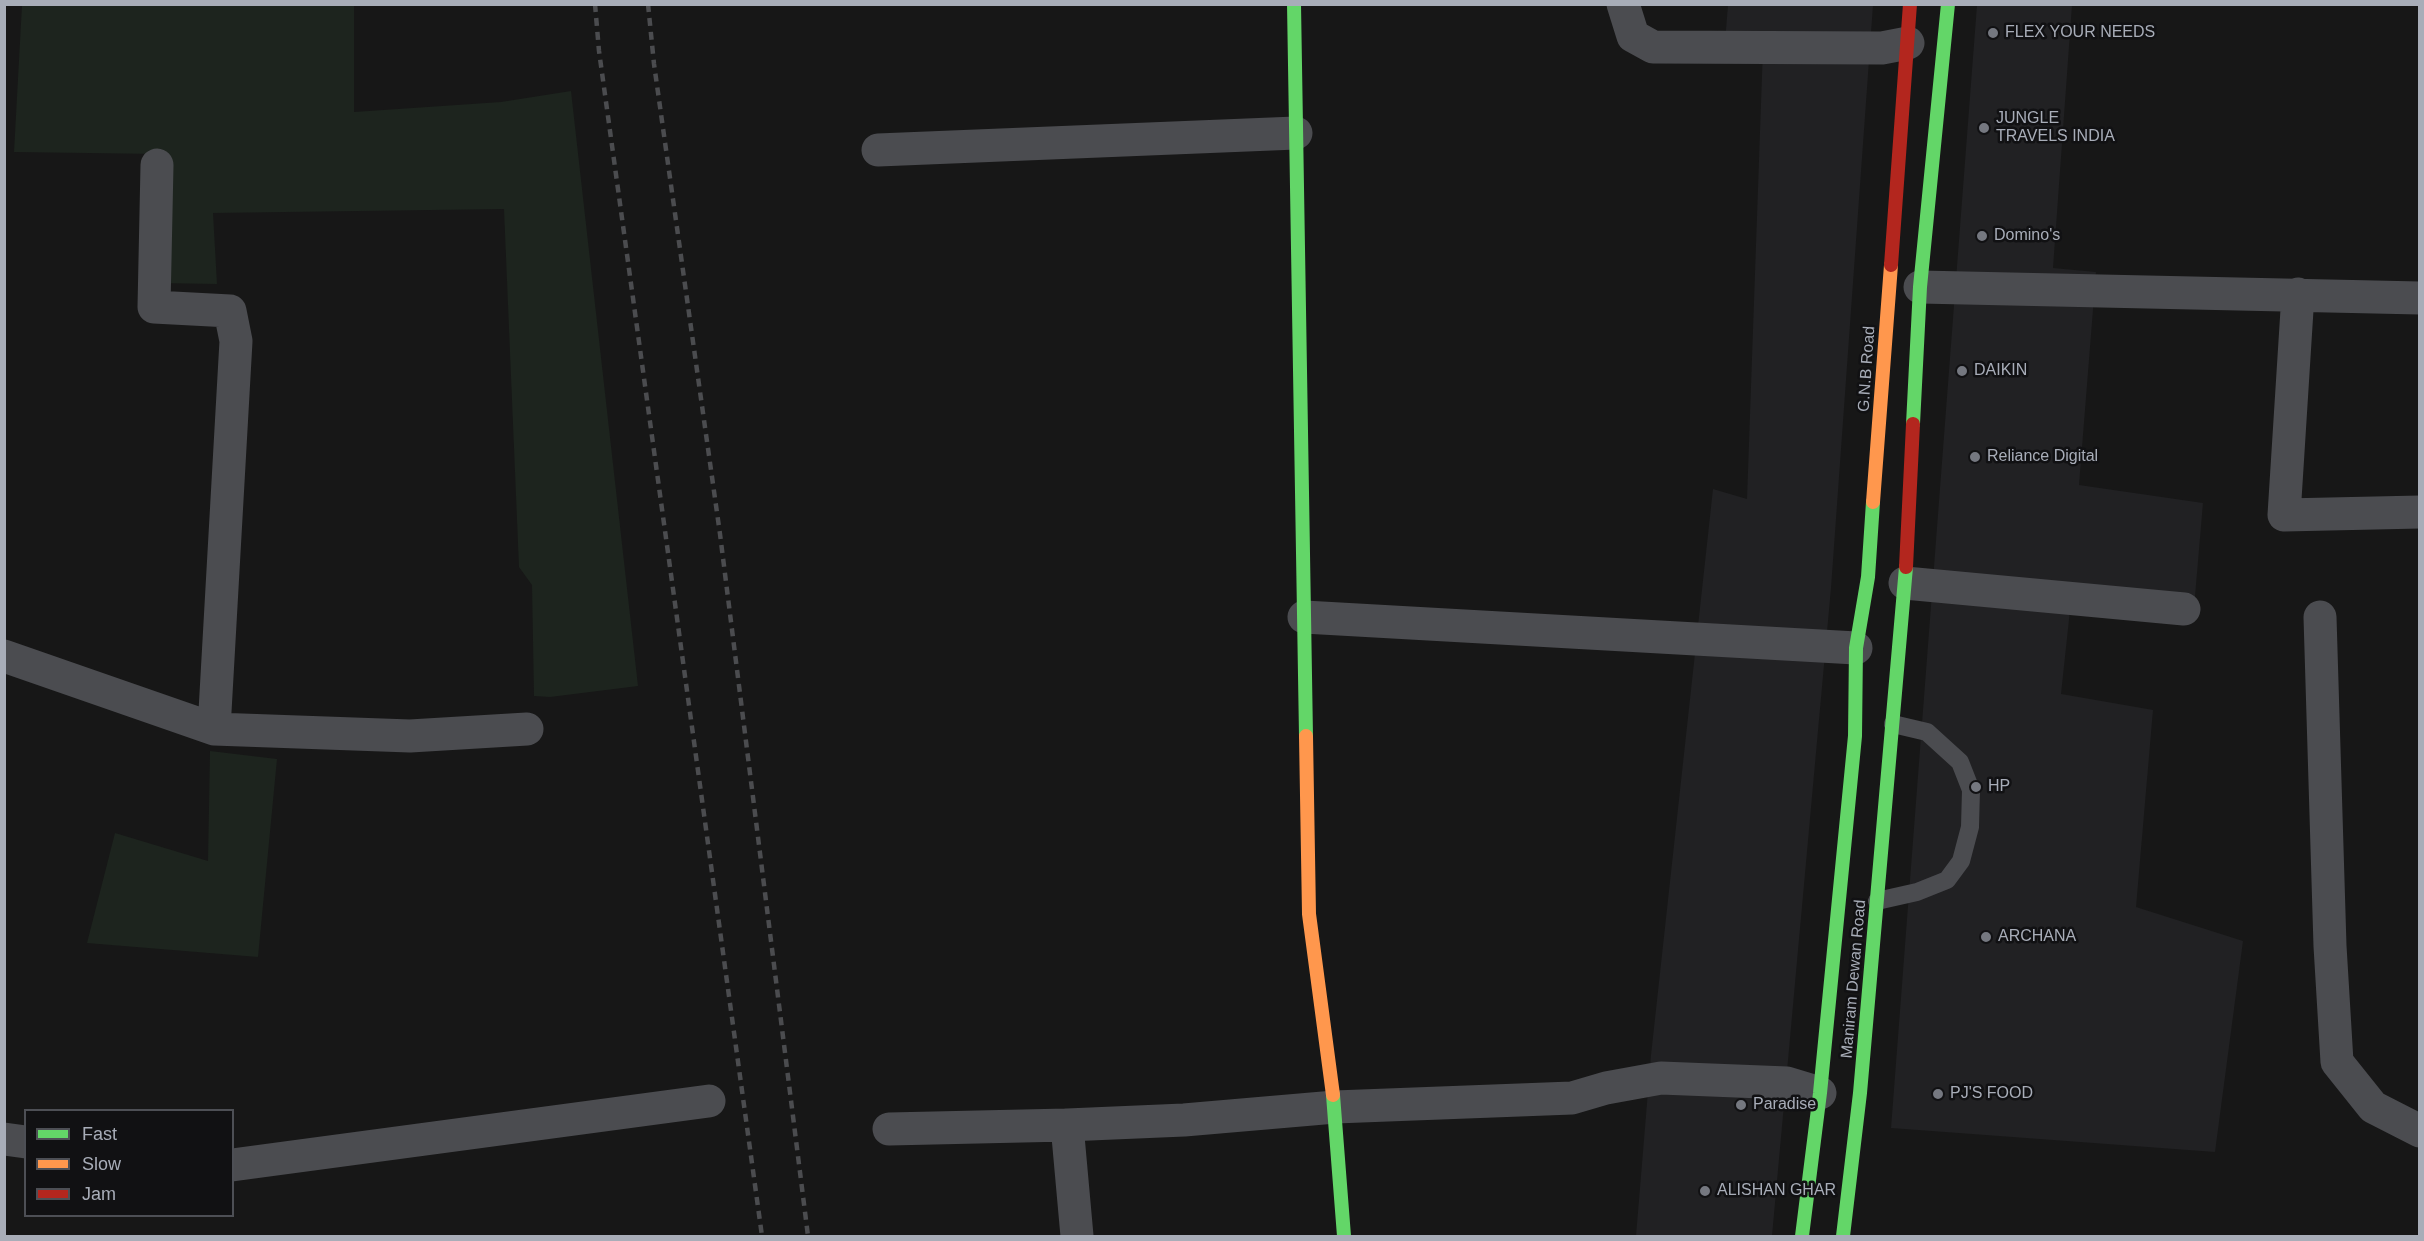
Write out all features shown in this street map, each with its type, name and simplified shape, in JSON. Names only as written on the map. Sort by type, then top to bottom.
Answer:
[{"type":"main road","points":[[1294,4],[1309,914],[1335,1107],[1344,1236]]},
{"type":"main road","name":"G.N.B Road","points":[[1855,736],[1856,648],[1868,577],[1910,4]]},
{"type":"main road","points":[[1893,724],[1905,583],[1920,287],[1948,4]]},
{"type":"main road","name":"Maniram Dewan Road","points":[[1842,1236],[1860,1093],[1893,724]]},
{"type":"main road","name":"Maniram Dewan Road","points":[[1802,1236],[1820,1093],[1855,736]]},
{"type":"street","points":[[1623,4],[1633,36],[1653,47],[1882,48],[1908,43]]},
{"type":"street","points":[[878,150],[1296,133]]},
{"type":"street","points":[[157,165],[154,307],[231,311],[236,341],[214,729]]},
{"type":"street","points":[[1920,287],[2420,298]]},
{"type":"street","points":[[2298,294],[2284,515],[2420,512]]},
{"type":"street","points":[[1905,583],[2184,609]]},
{"type":"street","points":[[1304,617],[1856,648]]},
{"type":"street","points":[[2320,617],[2330,946],[2337,1062],[2373,1107],[2420,1131]]},
{"type":"street","points":[[4,656],[214,729],[410,736],[527,729]]},
{"type":"street","points":[[889,1130],[1184,1120],[1335,1107],[1572,1098],[1606,1088],[1661,1078],[1787,1083],[1820,1093]]},
{"type":"street","points":[[234,1164],[709,1101]]},
{"type":"street","points":[[1067,1125],[1077,1236]]},
{"type":"street","points":[[4,1139],[24,1142]]},
{"type":"lane","points":[[1877,901],[1917,892],[1947,880],[1961,861],[1970,827],[1971,790],[1960,762],[1928,732],[1893,724]]},
{"type":"shaded area","points":[[22,5],[354,5],[354,112],[501,102],[571,91],[638,686],[550,697],[534,696],[532,585],[519,567],[504,209],[213,213],[217,284],[157,283],[160,154],[14,152]]},
{"type":"shaded area","points":[[1728,5],[1873,5],[1831,588],[1772,1236],[1636,1236],[1651,1055],[1713,489],[1747,499],[1763,47],[1725,42]]},
{"type":"shaded area","points":[[1977,5],[2072,5],[2053,268],[2096,272],[2079,485],[2203,503],[2194,608],[2071,601],[2061,694],[2153,710],[2136,907],[2243,941],[2215,1152],[1891,1128]]},
{"type":"shaded area","points":[[210,751],[277,759],[258,957],[87,943],[115,833],[208,861]]},
{"type":"railway","points":[[595,4],[599,51],[762,1236]]},
{"type":"railway","points":[[648,4],[654,64],[720,534],[808,1236]]},
{"type":"traffic: fast","points":[[1294,4],[1306,736]]},
{"type":"traffic: fast","points":[[1913,424],[1920,287],[1948,4]]},
{"type":"traffic: fast","points":[[1802,1236],[1820,1093],[1855,736],[1856,648],[1868,577],[1873,502]]},
{"type":"traffic: fast","points":[[1843,1236],[1860,1093],[1906,567]]},
{"type":"traffic: fast","points":[[1333,1095],[1344,1236]]},
{"type":"traffic: slow","points":[[1873,502],[1891,265]]},
{"type":"traffic: slow","points":[[1306,736],[1309,914],[1333,1095]]},
{"type":"traffic: jam","points":[[1891,265],[1910,4]]},
{"type":"traffic: jam","points":[[1906,567],[1913,424]]},
{"type":"place","name":"FLEX YOUR NEEDS","points":[[1993,33]]},
{"type":"place","name":"JUNGLE TRAVELS INDIA","points":[[1984,128]]},
{"type":"place","name":"Domino's","points":[[1982,236]]},
{"type":"place","name":"DAIKIN","points":[[1962,371]]},
{"type":"place","name":"Reliance Digital","points":[[1975,457]]},
{"type":"place","name":"HP","points":[[1976,787]]},
{"type":"place","name":"ARCHANA","points":[[1986,937]]},
{"type":"place","name":"PJ'S FOOD","points":[[1938,1094]]},
{"type":"place","name":"Paradise","points":[[1741,1105]]},
{"type":"place","name":"ALISHAN GHAR","points":[[1705,1191]]}]
